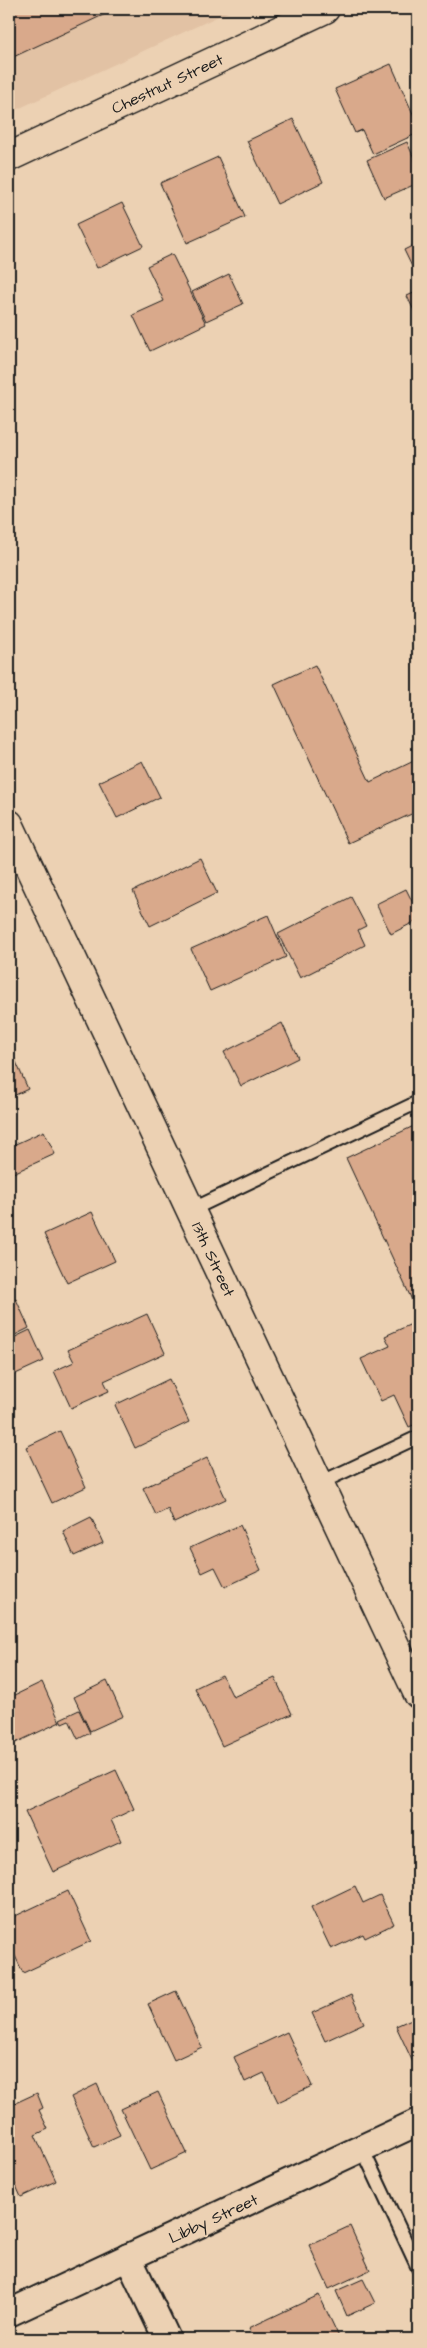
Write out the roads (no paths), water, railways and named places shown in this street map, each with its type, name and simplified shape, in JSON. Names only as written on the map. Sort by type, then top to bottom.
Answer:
[{"type":"main road","name":"Chestnut Street","points":[[9,157],[325,9]]},
{"type":"main road","name":"13th Street","points":[[9,824],[418,1694]]},
{"type":"street","name":"Libby Street","points":[[9,2314],[418,2122]]},
{"type":"street","points":[[128,2257],[167,2339]]},
{"type":"lane","points":[[190,1210],[418,1102]]},
{"type":"lane","points":[[320,1484],[418,1437]]},
{"type":"lane","points":[[362,2148],[418,2268]]}]
